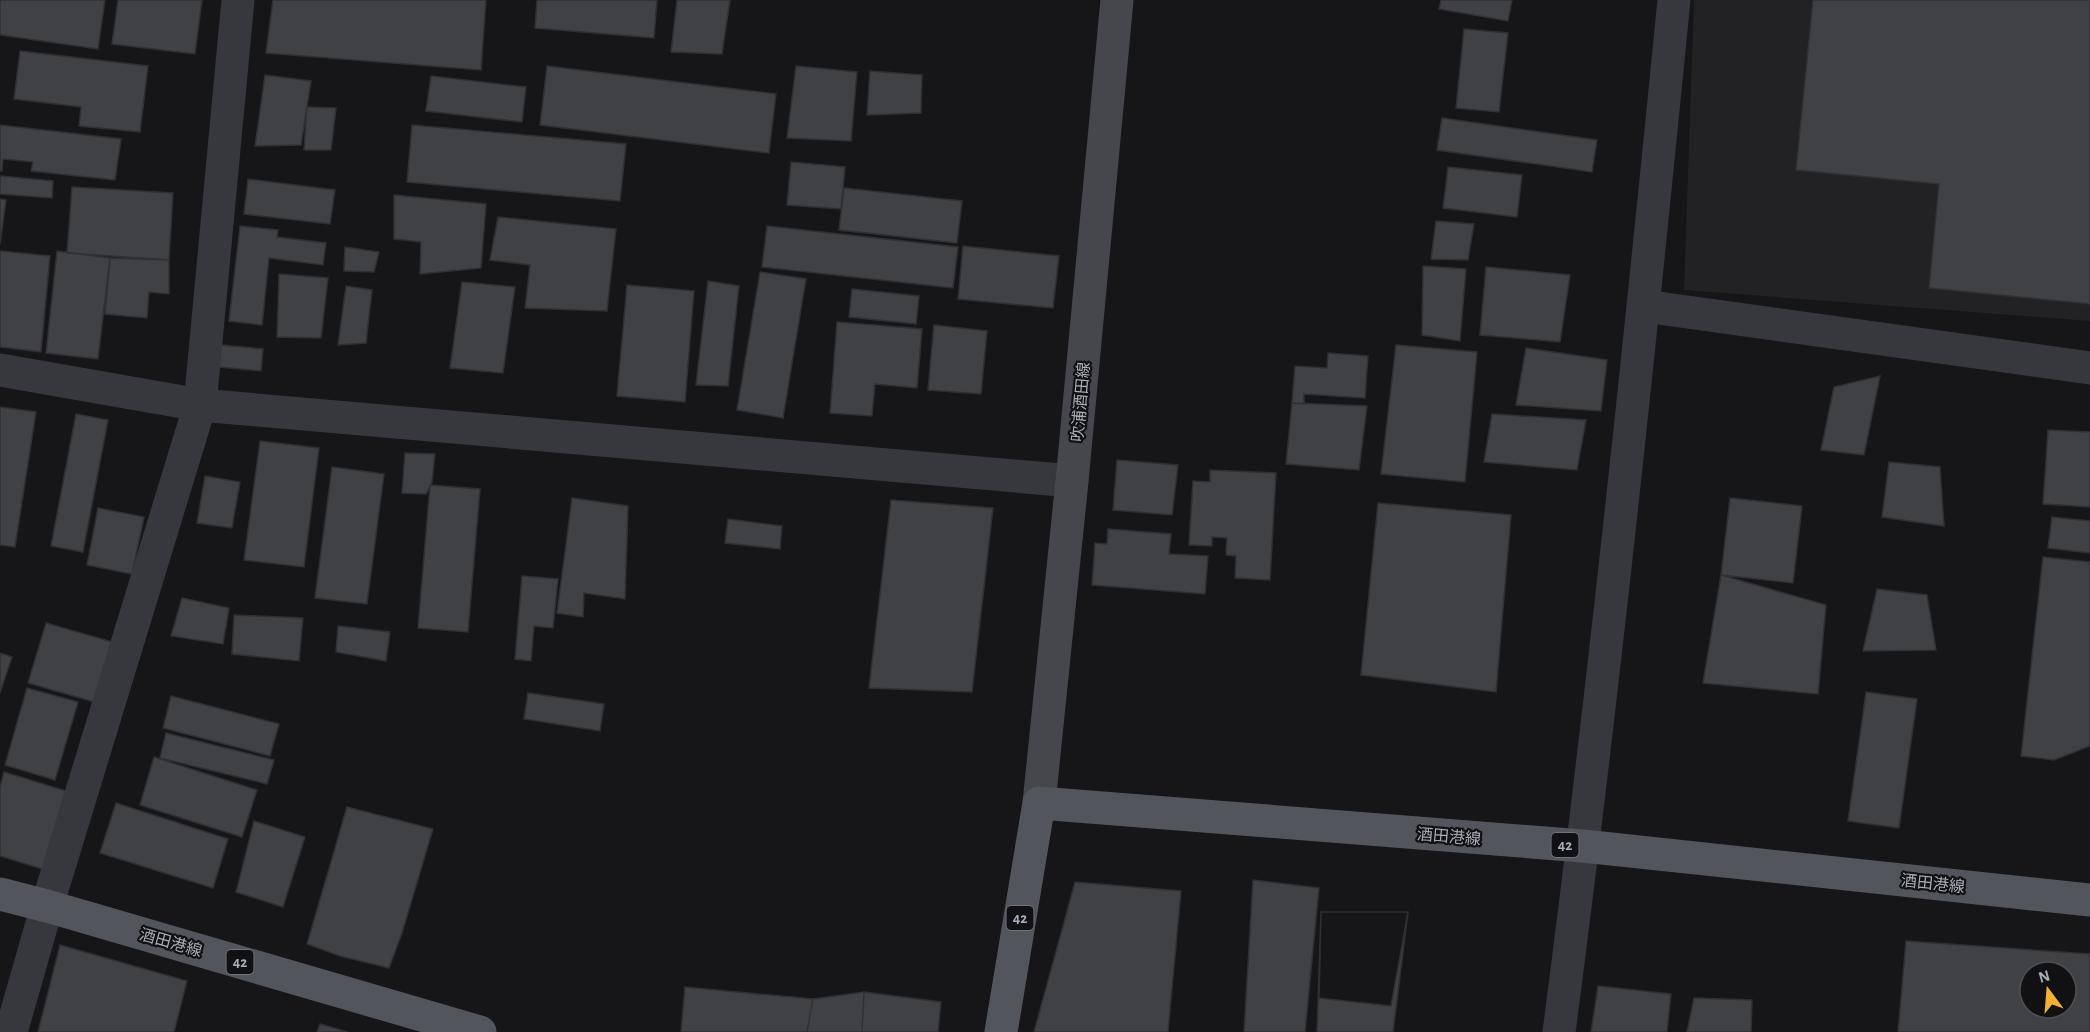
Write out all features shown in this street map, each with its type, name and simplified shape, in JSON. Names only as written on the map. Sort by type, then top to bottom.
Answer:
[{"type":"main road","name":"吹浦酒田線","points":[[1039,803],[1072,482],[1117,0]]},
{"type":"main road","name":"酒田港線","points":[[1039,803],[1583,846],[2090,900]]},
{"type":"main road","name":"42","points":[[1001,1032],[1039,803]]},
{"type":"main road","name":"酒田港線","points":[[0,894],[480,1032]]},
{"type":"street","points":[[11,1032],[47,906],[200,405],[238,0]]},
{"type":"street","points":[[1559,1032],[1583,846],[1644,306],[1674,0]]},
{"type":"street","points":[[1644,306],[2090,368]]},
{"type":"street","points":[[0,370],[200,405],[1072,482]]},
{"type":"shaded area","points":[[1694,0],[2090,0],[2090,321],[1684,290]]},
{"type":"building","points":[[0,0],[105,0],[98,49],[0,35]]},
{"type":"building","points":[[118,0],[202,0],[195,54],[112,44]]},
{"type":"building","points":[[273,0],[486,0],[481,70],[266,53]]},
{"type":"building","points":[[537,0],[657,0],[654,38],[535,28]]},
{"type":"building","points":[[677,0],[730,0],[722,54],[671,52]]},
{"type":"building","points":[[1441,0],[1512,0],[1508,21],[1439,9]]},
{"type":"building","points":[[1813,0],[2090,0],[2090,304],[1929,288],[1939,184],[1796,170]]},
{"type":"building","points":[[1464,29],[1508,33],[1499,112],[1456,108]]},
{"type":"building","points":[[20,51],[148,66],[140,132],[79,126],[81,107],[14,99]]},
{"type":"building","points":[[547,66],[776,94],[769,153],[540,125]]},
{"type":"building","points":[[796,66],[857,72],[851,141],[787,138]]},
{"type":"building","points":[[870,71],[922,75],[921,113],[867,115]]},
{"type":"building","points":[[265,75],[311,81],[301,145],[255,146]]},
{"type":"building","points":[[431,76],[526,87],[522,122],[426,111]]},
{"type":"building","points":[[307,107],[336,108],[331,150],[304,150]]},
{"type":"building","points":[[1442,118],[1597,140],[1592,172],[1437,150]]},
{"type":"building","points":[[0,125],[121,139],[115,180],[31,171],[33,162],[3,159],[2,171],[0,171]]},
{"type":"building","points":[[412,125],[626,144],[620,201],[407,182]]},
{"type":"building","points":[[791,162],[845,167],[841,209],[787,205]]},
{"type":"building","points":[[1448,167],[1522,175],[1517,217],[1443,208]]},
{"type":"building","points":[[0,176],[53,181],[52,198],[0,194]]},
{"type":"building","points":[[248,179],[335,190],[330,224],[244,214]]},
{"type":"building","points":[[72,187],[173,193],[169,260],[67,253]]},
{"type":"building","points":[[844,188],[962,201],[957,243],[839,230]]},
{"type":"building","points":[[394,195],[486,204],[481,268],[420,274],[421,242],[394,239]]},
{"type":"building","points":[[0,199],[6,200],[0,244]]},
{"type":"building","points":[[498,217],[616,229],[607,311],[525,308],[530,265],[490,260]]},
{"type":"building","points":[[1436,221],[1474,224],[1468,260],[1431,259]]},
{"type":"building","points":[[240,226],[278,230],[277,237],[326,243],[323,265],[269,258],[262,325],[229,321]]},
{"type":"building","points":[[767,226],[958,247],[953,288],[762,267]]},
{"type":"building","points":[[963,246],[1059,256],[1053,308],[958,299]]},
{"type":"building","points":[[345,247],[379,252],[374,272],[344,271]]},
{"type":"building","points":[[0,251],[50,256],[41,352],[0,347]]},
{"type":"building","points":[[57,251],[110,258],[98,359],[46,353]]},
{"type":"building","points":[[110,258],[169,260],[169,294],[149,292],[147,318],[105,314]]},
{"type":"building","points":[[1423,266],[1466,269],[1460,341],[1422,335]]},
{"type":"building","points":[[1486,267],[1570,275],[1560,342],[1480,335]]},
{"type":"building","points":[[760,272],[806,279],[783,418],[737,410]]},
{"type":"building","points":[[279,274],[328,278],[321,338],[277,337]]},
{"type":"building","points":[[708,281],[739,286],[728,386],[696,385]]},
{"type":"building","points":[[462,282],[515,287],[503,373],[450,368]]},
{"type":"building","points":[[627,285],[694,291],[685,402],[617,396]]},
{"type":"building","points":[[346,286],[372,290],[366,343],[338,345]]},
{"type":"building","points":[[852,289],[919,296],[916,324],[849,317]]},
{"type":"building","points":[[837,322],[922,329],[917,388],[875,384],[872,416],[830,413]]},
{"type":"building","points":[[934,325],[987,331],[981,394],[928,390]]},
{"type":"building","points":[[221,345],[263,349],[261,371],[219,367]]},
{"type":"building","points":[[1396,345],[1477,352],[1465,482],[1381,474]]},
{"type":"building","points":[[1526,348],[1607,360],[1601,411],[1516,405]]},
{"type":"building","points":[[1328,353],[1368,356],[1365,398],[1304,394],[1304,404],[1292,403],[1295,366],[1327,368]]},
{"type":"building","points":[[1880,376],[1864,455],[1821,450],[1834,387]]},
{"type":"building","points":[[1292,403],[1367,406],[1359,470],[1286,464]]},
{"type":"building","points":[[0,407],[36,412],[15,547],[0,545]]},
{"type":"building","points":[[76,414],[108,420],[83,552],[51,546]]},
{"type":"building","points":[[1492,414],[1586,420],[1577,470],[1484,462]]},
{"type":"building","points":[[2048,430],[2090,432],[2090,507],[2043,504]]},
{"type":"building","points":[[260,441],[319,448],[304,567],[244,560]]},
{"type":"building","points":[[405,453],[435,454],[432,482],[426,494],[402,493]]},
{"type":"building","points":[[1117,460],[1178,465],[1172,515],[1113,510]]},
{"type":"building","points":[[1889,462],[1940,467],[1944,526],[1882,517]]},
{"type":"building","points":[[332,467],[384,474],[367,604],[315,598]]},
{"type":"building","points":[[1210,470],[1276,473],[1270,580],[1235,578],[1236,556],[1226,555],[1227,538],[1212,537],[1212,546],[1189,545],[1193,481],[1210,482]]},
{"type":"building","points":[[205,476],[240,482],[232,528],[197,523]]},
{"type":"building","points":[[430,485],[480,489],[468,632],[418,628]]},
{"type":"building","points":[[572,498],[628,506],[625,599],[584,593],[583,617],[557,613]]},
{"type":"building","points":[[1730,498],[1802,506],[1793,583],[1721,575]]},
{"type":"building","points":[[891,500],[993,508],[972,692],[869,688]]},
{"type":"building","points":[[1378,503],[1511,515],[1496,692],[1361,675]]},
{"type":"building","points":[[98,508],[144,517],[132,574],[87,565]]},
{"type":"building","points":[[2052,517],[2090,521],[2090,553],[2048,548]]},
{"type":"building","points":[[728,519],[782,526],[780,549],[725,543]]},
{"type":"building","points":[[1108,529],[1171,534],[1169,554],[1208,556],[1205,594],[1092,585],[1095,543],[1107,544]]},
{"type":"building","points":[[2043,557],[2090,562],[2090,746],[2054,760],[2021,756]]},
{"type":"building","points":[[1721,575],[1826,605],[1818,694],[1703,683]]},
{"type":"building","points":[[522,576],[558,579],[553,628],[534,626],[531,661],[515,659]]},
{"type":"building","points":[[1877,589],[1927,595],[1936,650],[1863,651]]},
{"type":"building","points":[[182,598],[229,608],[223,644],[171,636]]},
{"type":"building","points":[[234,615],[303,618],[299,661],[232,654]]},
{"type":"building","points":[[46,623],[116,643],[98,703],[28,683]]},
{"type":"building","points":[[338,626],[390,632],[386,661],[336,652]]},
{"type":"building","points":[[0,653],[12,657],[0,693]]},
{"type":"building","points":[[27,688],[78,702],[55,780],[5,765]]},
{"type":"building","points":[[1866,692],[1917,699],[1899,828],[1848,821]]},
{"type":"building","points":[[528,693],[604,704],[600,731],[524,719]]},
{"type":"building","points":[[171,696],[279,724],[270,756],[163,728]]},
{"type":"building","points":[[166,733],[274,760],[267,784],[160,758]]},
{"type":"building","points":[[154,757],[257,790],[242,837],[140,805]]},
{"type":"building","points":[[4,772],[76,794],[52,872],[0,856],[0,787]]},
{"type":"building","points":[[116,803],[228,839],[213,888],[100,853]]},
{"type":"building","points":[[347,807],[433,829],[402,933],[389,968],[340,956],[307,944]]},
{"type":"building","points":[[254,821],[305,837],[283,907],[236,892]]},
{"type":"building","points":[[1253,880],[1319,888],[1305,1032],[1244,1032]]},
{"type":"building","points":[[1075,882],[1181,891],[1168,1032],[1034,1032]]},
{"type":"building","points":[[1321,912],[1408,912],[1391,1006],[1319,998]]},
{"type":"building","points":[[1321,912],[1408,912],[1393,1032],[1317,1032]]},
{"type":"building","points":[[1906,941],[2090,954],[2090,1032],[1898,1032]]},
{"type":"building","points":[[60,945],[187,981],[174,1032],[38,1032]]},
{"type":"building","points":[[1598,986],[1671,994],[1667,1032],[1591,1032]]},
{"type":"building","points":[[685,987],[813,999],[807,1032],[681,1032]]},
{"type":"building","points":[[864,992],[941,1002],[938,1032],[862,1032]]},
{"type":"building","points":[[864,992],[862,1032],[807,1032],[813,999]]},
{"type":"building","points":[[1694,998],[1752,1000],[1751,1032],[1687,1032]]},
{"type":"building","points":[[320,1024],[348,1032],[317,1032]]}]
